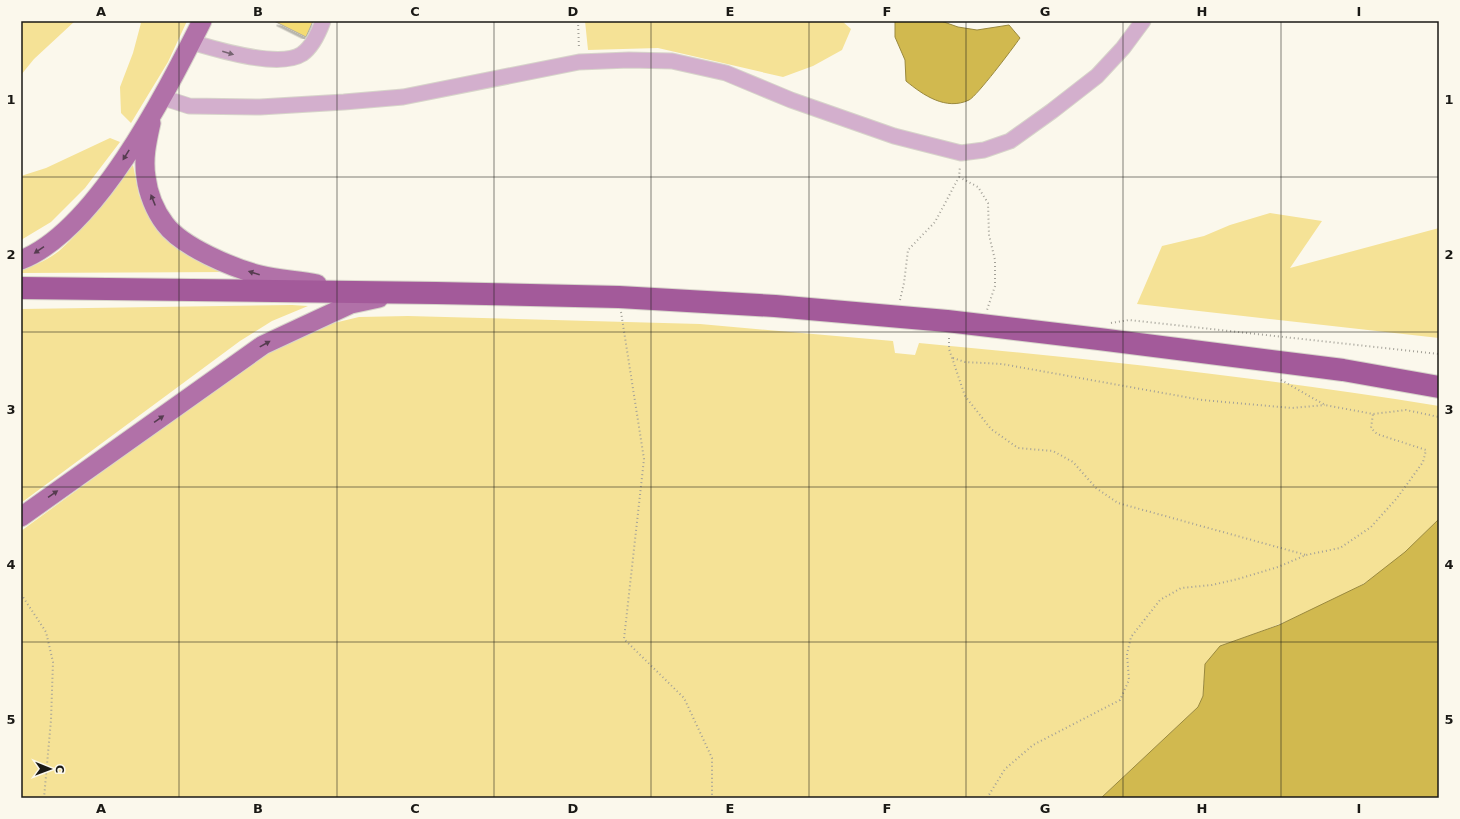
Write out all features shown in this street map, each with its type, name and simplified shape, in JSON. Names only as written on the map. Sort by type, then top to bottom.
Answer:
[{"type":"highway","points":[[21,288],[332,290],[619,297],[775,306],[947,321],[988,315],[1280,363],[1343,370],[1439,388]]},
{"type":"main road","points":[[21,260],[55,239],[76,221],[96,198],[120,164],[158,103],[202,21]]},
{"type":"main road","points":[[158,103],[145,152],[146,176],[151,199],[165,225],[180,238],[220,262],[260,275],[317,284],[332,290]]},
{"type":"main road","points":[[21,517],[263,345],[351,304],[377,298],[412,297],[436,293]]},
{"type":"street","points":[[191,42],[236,55],[281,59],[301,55],[312,43],[323,21]]},
{"type":"street","points":[[158,103],[189,106],[260,107],[403,97],[579,62],[629,60],[672,61],[726,73],[791,100],[894,136],[961,153],[984,150],[1010,141],[1052,111],[1097,76],[1123,48],[1143,21]]},
{"type":"path","points":[[578,21],[579,62]]},
{"type":"path","points":[[896,316],[904,283],[908,250],[935,222],[959,177],[961,153]]},
{"type":"path","points":[[959,177],[978,187],[988,202],[989,235],[995,260],[995,286],[988,315]]},
{"type":"path","points":[[619,297],[644,459],[624,639],[684,698],[712,758],[712,798]]},
{"type":"path","points":[[1109,323],[1129,320],[1439,354]]},
{"type":"path","points":[[947,321],[949,349],[965,396],[991,430],[1018,448],[1053,451],[1073,462],[1096,488],[1118,503],[1306,556]]},
{"type":"path","points":[[953,358],[965,362],[1002,364],[1202,400],[1292,408],[1325,405],[1372,414],[1406,410],[1439,417]]},
{"type":"path","points":[[1280,363],[1280,379],[1325,405]]},
{"type":"path","points":[[987,798],[1005,769],[1033,745],[1120,700],[1129,680],[1127,654],[1131,637],[1160,600],[1181,588],[1212,585],[1238,579],[1278,567],[1306,556],[1340,548],[1370,527],[1396,498],[1423,462],[1426,450],[1376,434],[1372,428],[1372,414]]},
{"type":"path","points":[[21,594],[46,632],[53,662],[51,720],[44,798]]},
{"type":"shaded area","points":[[21,21],[75,21],[34,59],[21,75]]},
{"type":"shaded area","points":[[138,21],[187,21],[168,62],[131,123],[121,113],[120,87],[133,53],[141,23]]},
{"type":"shaded area","points":[[585,21],[842,21],[851,29],[842,50],[813,66],[783,77],[658,48],[588,50]]},
{"type":"shaded area","points":[[895,21],[941,21],[958,27],[977,30],[1009,25],[1020,38],[973,97],[960,103],[943,103],[927,96],[906,81],[905,60],[895,37]]},
{"type":"shaded area","points":[[110,138],[120,142],[85,188],[51,222],[21,240],[21,176],[46,168]]},
{"type":"shaded area","points":[[133,165],[139,195],[161,233],[230,272],[21,273],[21,271],[41,262],[59,251],[89,220]]},
{"type":"shaded area","points":[[1270,213],[1322,221],[1290,268],[1439,228],[1439,338],[1137,304],[1162,246],[1204,236],[1230,225]]},
{"type":"shaded area","points":[[308,306],[272,321],[240,341],[21,503],[21,309]]},
{"type":"shaded area","points":[[408,316],[700,324],[893,341],[895,353],[915,355],[919,343],[1180,370],[1439,406],[1439,519],[1393,562],[1363,584],[1329,602],[1293,618],[1220,646],[1203,684],[1203,696],[1198,707],[1101,798],[21,798],[21,531],[266,352],[313,328],[359,317]]},
{"type":"shaded area","points":[[1439,519],[1439,798],[1101,798],[1198,707],[1203,696],[1205,664],[1220,646],[1279,625],[1364,584],[1405,552]]},
{"type":"building","points":[[274,21],[313,21],[306,37]]}]
